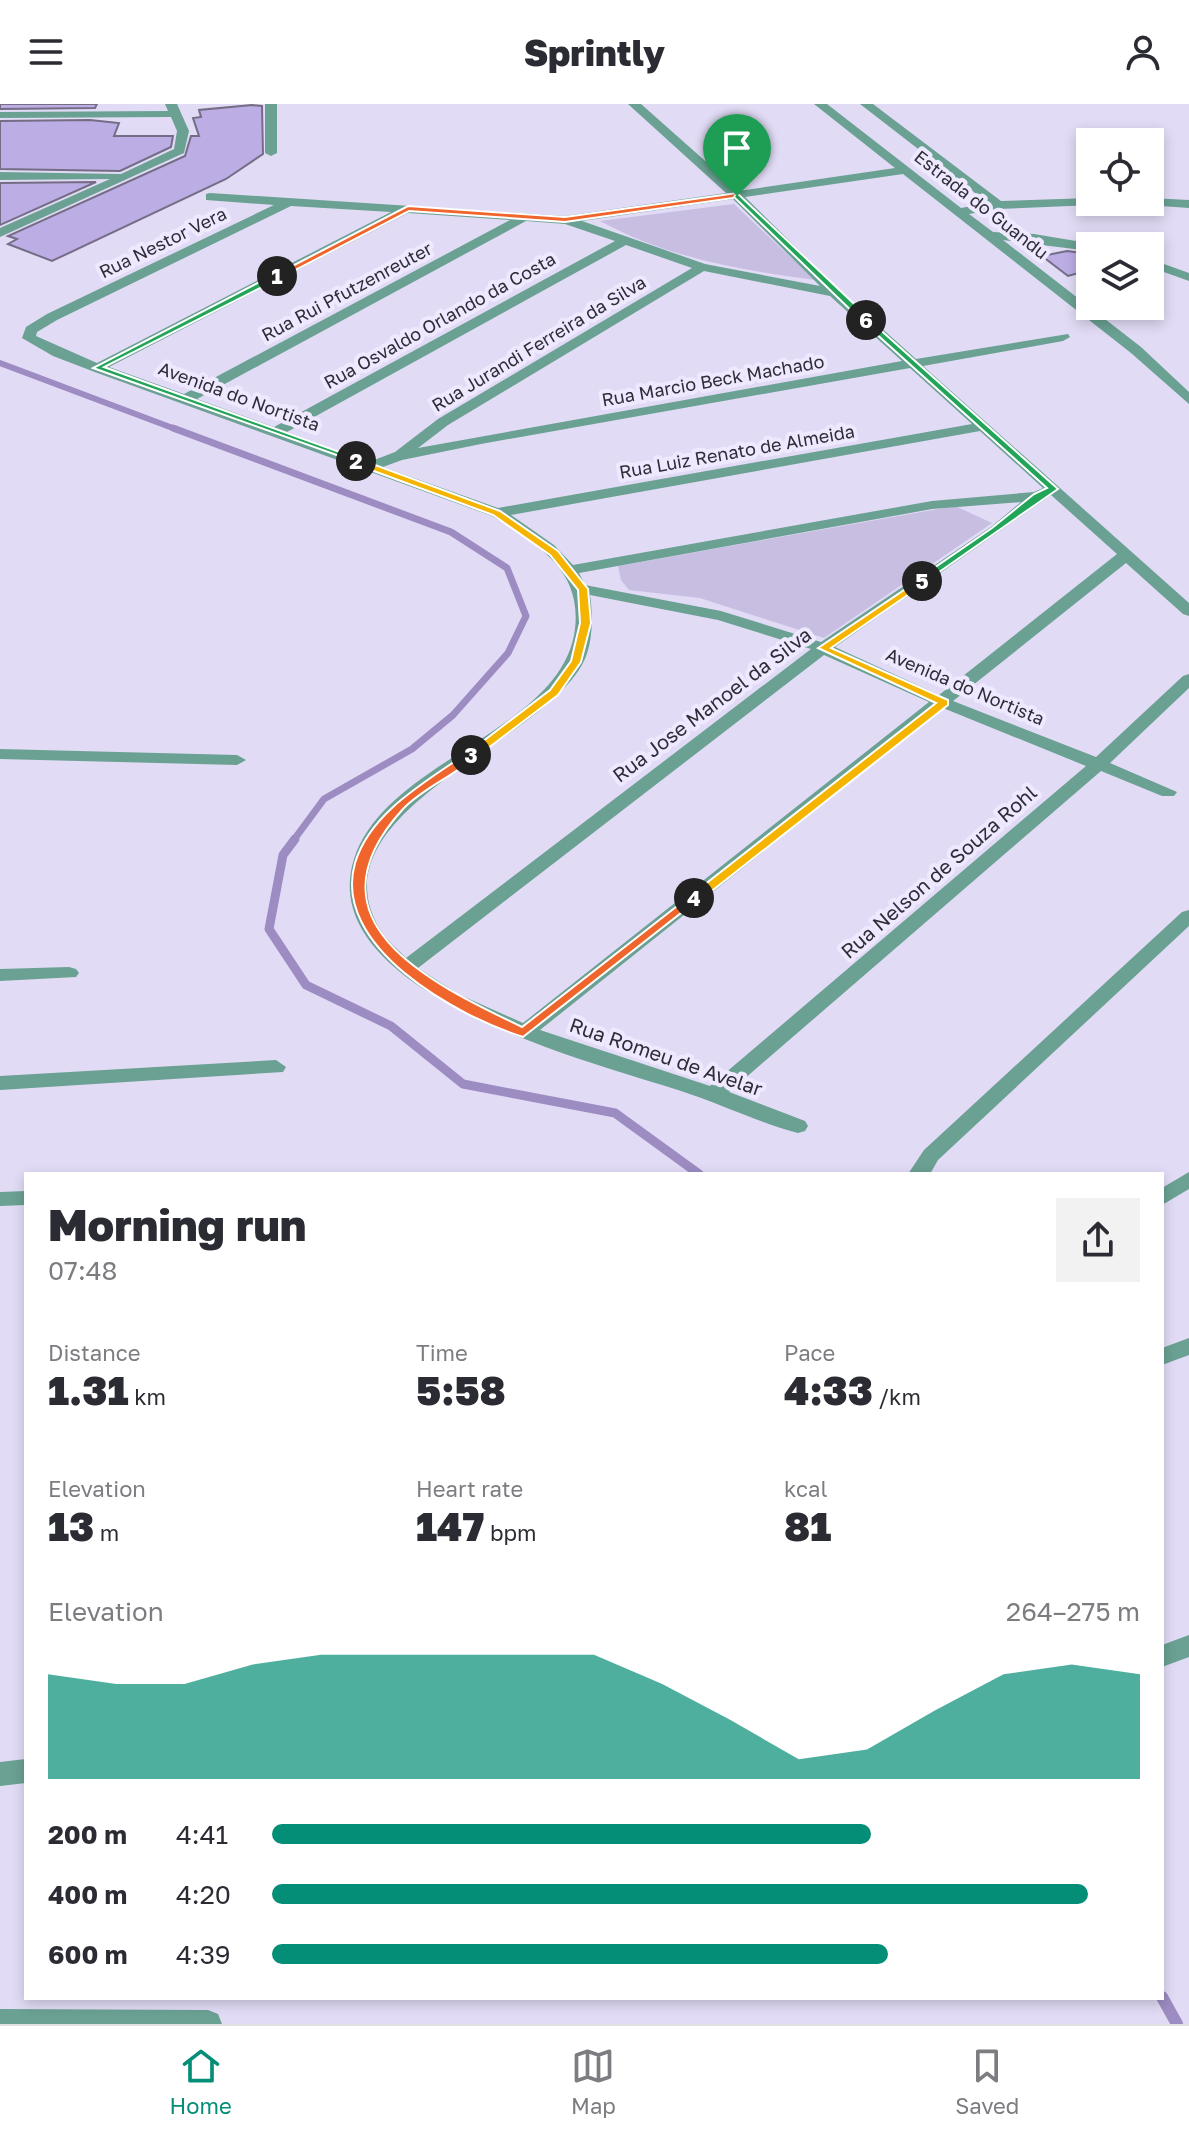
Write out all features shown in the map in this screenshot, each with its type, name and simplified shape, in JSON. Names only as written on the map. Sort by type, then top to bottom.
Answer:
[{"type":"street","points":[[271,104],[271,153]]},
{"type":"street","points":[[634,104],[737,196],[834,293],[983,426],[1045,492],[1127,554],[1189,611]]},
{"type":"street","name":"Estrada do Guandu","points":[[820,104],[1136,350],[1189,400]]},
{"type":"street","points":[[866,104],[998,205]]},
{"type":"street","points":[[0,115],[172,109],[183,131],[180,151],[0,233]]},
{"type":"street","points":[[210,197],[565,220],[907,170]]},
{"type":"street","points":[[0,176],[124,175]]},
{"type":"street","name":"Rua Nestor Vera","points":[[52,317],[289,202]]},
{"type":"street","points":[[958,212],[998,205],[1076,202]]},
{"type":"street","points":[[1164,203],[1189,204]]},
{"type":"street","points":[[97,368],[408,208]]},
{"type":"street","name":"Rua Rui Pfutzenreuter","points":[[186,399],[525,217]]},
{"type":"street","points":[[565,220],[702,267],[834,293]]},
{"type":"street","points":[[990,236],[1034,238],[1076,245]]},
{"type":"street","name":"Rua Osvaldo Orlando da Costa","points":[[276,432],[622,242]]},
{"type":"street","name":"Rua Jurandi Ferreira da Silva","points":[[398,456],[443,422],[702,267]]},
{"type":"street","points":[[1164,268],[1189,277]]},
{"type":"street","name":"Avenida do Nortista","points":[[52,317],[31,330],[29,338],[97,368],[497,513],[530,534],[571,570],[583,589],[721,616],[823,648],[944,703],[1168,792]]},
{"type":"street","name":"Rua Marcio Beck Machado","points":[[371,466],[398,456],[1063,337]]},
{"type":"street","name":"Rua Luiz Renato de Almeida","points":[[497,513],[983,426]]},
{"type":"street","points":[[571,570],[978,498],[1045,492]]},
{"type":"street","name":"Rua Jose Manoel da Silva","points":[[405,968],[823,648],[996,530],[1045,492]]},
{"type":"street","points":[[523,1033],[944,703],[1127,554]]},
{"type":"street","name":"Rua Romeu de Avelar","points":[[583,589],[585,623],[576,662],[554,692],[401,804],[375,836],[361,862],[358,896],[373,934],[405,968],[453,999],[523,1033],[714,1094],[798,1126]]},
{"type":"street","name":"Rua Nelson de Souza Rohl","points":[[714,1094],[1100,763],[1189,679]]},
{"type":"street","points":[[0,754],[237,760]]},
{"type":"street","points":[[920,1172],[931,1155],[1189,916]]},
{"type":"street","points":[[0,975],[69,973]]},
{"type":"street","points":[[0,1083],[276,1067]]},
{"type":"street","points":[[1164,1197],[1189,1179]]},
{"type":"street","points":[[0,1199],[24,1198]]},
{"type":"street","points":[[1164,1356],[1189,1346]]},
{"type":"street","points":[[1164,1655],[1189,1646]]},
{"type":"street","points":[[0,1774],[24,1771]]},
{"type":"street","points":[[0,2023],[208,2024]]},
{"type":"shaded area","points":[[734,204],[815,280],[705,261],[652,244],[600,221]]},
{"type":"shaded area","points":[[955,506],[992,523],[824,638],[700,598],[629,590],[621,580],[618,566]]},
{"type":"building","points":[[0,104],[97,104],[95,108],[0,109]]},
{"type":"building","points":[[262,106],[263,154],[226,179],[52,261],[8,244],[17,239],[8,236],[185,156],[191,136],[199,136],[193,118],[201,117],[199,110]]},
{"type":"building","points":[[90,120],[119,123],[114,136],[173,136],[171,147],[120,171],[0,169],[0,121]]},
{"type":"building","points":[[96,182],[0,225],[0,183]]},
{"type":"building","points":[[1076,252],[1076,274],[1068,276],[1042,256]]},
{"type":"waterway","points":[[0,363],[178,430]]},
{"type":"waterway","points":[[173,428],[451,532],[507,568],[526,616],[508,653],[453,715],[412,749],[324,799],[293,841]]},
{"type":"waterway","points":[[295,839],[283,855],[269,929],[306,985],[391,1026],[463,1084],[615,1113],[696,1172]]},
{"type":"waterway","points":[[1164,2000],[1177,2024]]},
{"type":"route","points":[[737,196],[834,293],[1054,489],[1037,496],[996,530],[823,648],[944,703],[523,1033],[453,999],[405,968],[373,934],[358,896],[361,862],[375,836],[401,804],[554,692],[576,662],[585,623],[580,584],[554,553],[497,513],[97,368],[408,208],[565,220],[737,196]]}]
